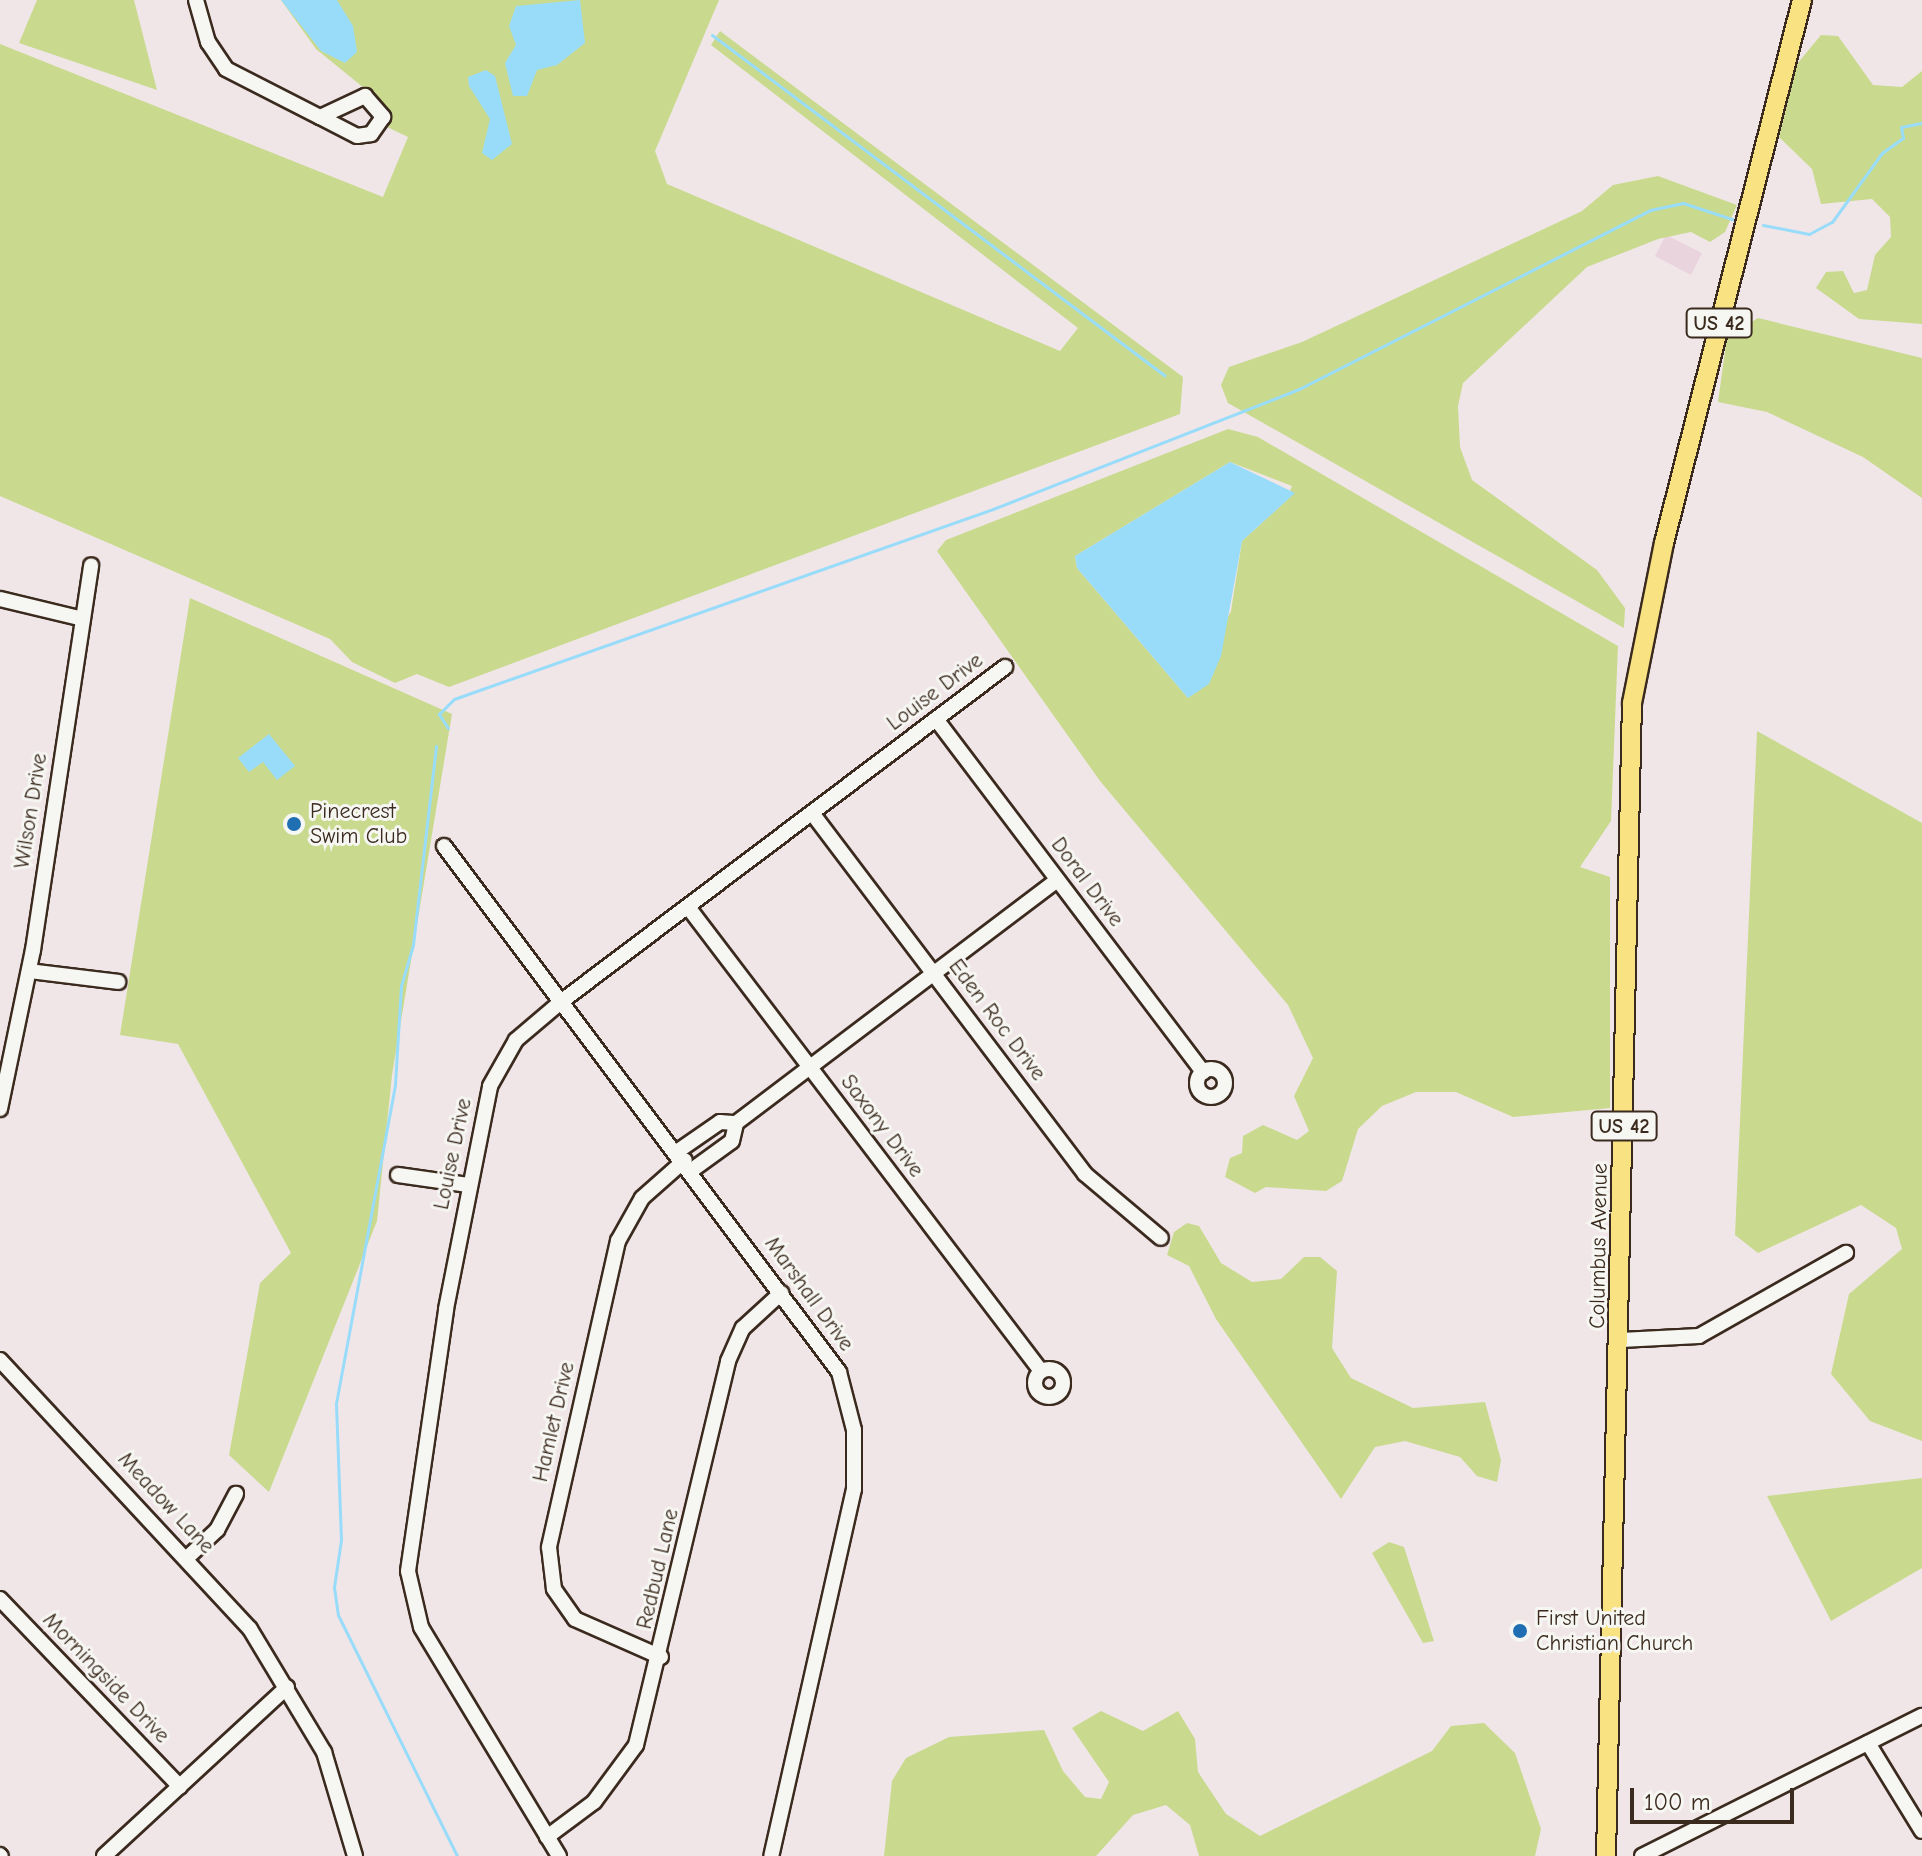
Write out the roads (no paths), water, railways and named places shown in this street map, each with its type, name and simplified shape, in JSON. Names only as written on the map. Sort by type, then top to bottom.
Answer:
[{"type":"main road","name":"Columbus Avenue","points":[[1606,1856],[1617,1588],[1639,656],[1802,0]]},
{"type":"street","points":[[196,0],[208,42],[226,69],[320,117]]},
{"type":"street","name":"Wilson Drive","points":[[0,1109],[29,971],[91,565]]},
{"type":"street","points":[[0,599],[83,619]]},
{"type":"street","name":"Louise Drive","points":[[559,1856],[421,1627],[408,1571],[468,1185],[490,1086],[516,1040],[562,1001],[1005,667]]},
{"type":"street","name":"Doral Drive","points":[[936,719],[1203,1072]]},
{"type":"street","name":"Eden Roc Drive","points":[[812,813],[1100,1191],[1161,1238]]},
{"type":"street","name":"Marshall Drive","points":[[444,846],[685,1160],[839,1372],[856,1447],[850,1515],[771,1856]]},
{"type":"street","name":"Hamlet Drive","points":[[685,1160],[732,1141],[736,1123],[1057,880]]},
{"type":"street","name":"Saxony Drive","points":[[688,907],[1041,1371]]},
{"type":"street","points":[[29,971],[118,982]]},
{"type":"street","name":"Hamlet Drive","points":[[661,1657],[575,1619],[554,1589],[549,1547],[618,1241],[642,1198],[685,1160],[720,1122],[736,1123]]},
{"type":"street","points":[[398,1175],[468,1185]]},
{"type":"street","points":[[1621,1340],[1699,1336],[1846,1253]]},
{"type":"street","name":"Redbud Lane","points":[[547,1837],[594,1802],[626,1763],[661,1657],[731,1353],[750,1320],[781,1293]]},
{"type":"street","name":"Meadow Lane","points":[[0,1360],[188,1557],[287,1687],[334,1775],[355,1856]]},
{"type":"street","points":[[188,1557],[217,1530],[236,1494]]},
{"type":"street","name":"Morningside Drive","points":[[0,1599],[180,1787]]},
{"type":"street","points":[[104,1856],[287,1687]]},
{"type":"street","points":[[1642,1856],[1922,1716]]},
{"type":"street","points":[[1868,1743],[1922,1831]]},
{"type":"water","points":[[281,0],[337,0],[353,26],[357,52],[345,63],[321,51]]},
{"type":"water","points":[[580,0],[585,43],[557,65],[537,70],[527,96],[513,96],[505,63],[516,45],[509,26],[516,6]]},
{"type":"water","points":[[486,70],[495,76],[512,144],[492,160],[482,153],[490,119],[469,86],[468,77]]},
{"type":"water","points":[[1230,462],[1295,493],[1242,541],[1221,656],[1209,684],[1188,698],[1077,568],[1075,556]]},
{"type":"water","points":[[269,734],[295,766],[277,780],[263,762],[249,772],[238,758]]},
{"type":"waterway","points":[[712,35],[1164,375]]},
{"type":"waterway","points":[[1763,225],[1809,234],[1832,222],[1882,153],[1903,138],[1901,127],[1922,123]]},
{"type":"waterway","points":[[448,728],[439,714],[454,699],[993,509],[1299,389],[1650,210],[1683,203],[1735,220]]},
{"type":"waterway","points":[[436,746],[413,945],[401,986],[395,1085],[336,1404],[341,1540],[334,1587],[338,1615],[457,1856]]},
{"type":"place","name":"Pinecrest Swim Club","points":[[294,824]]},
{"type":"place","name":"First United Christian Church","points":[[1520,1631]]}]
